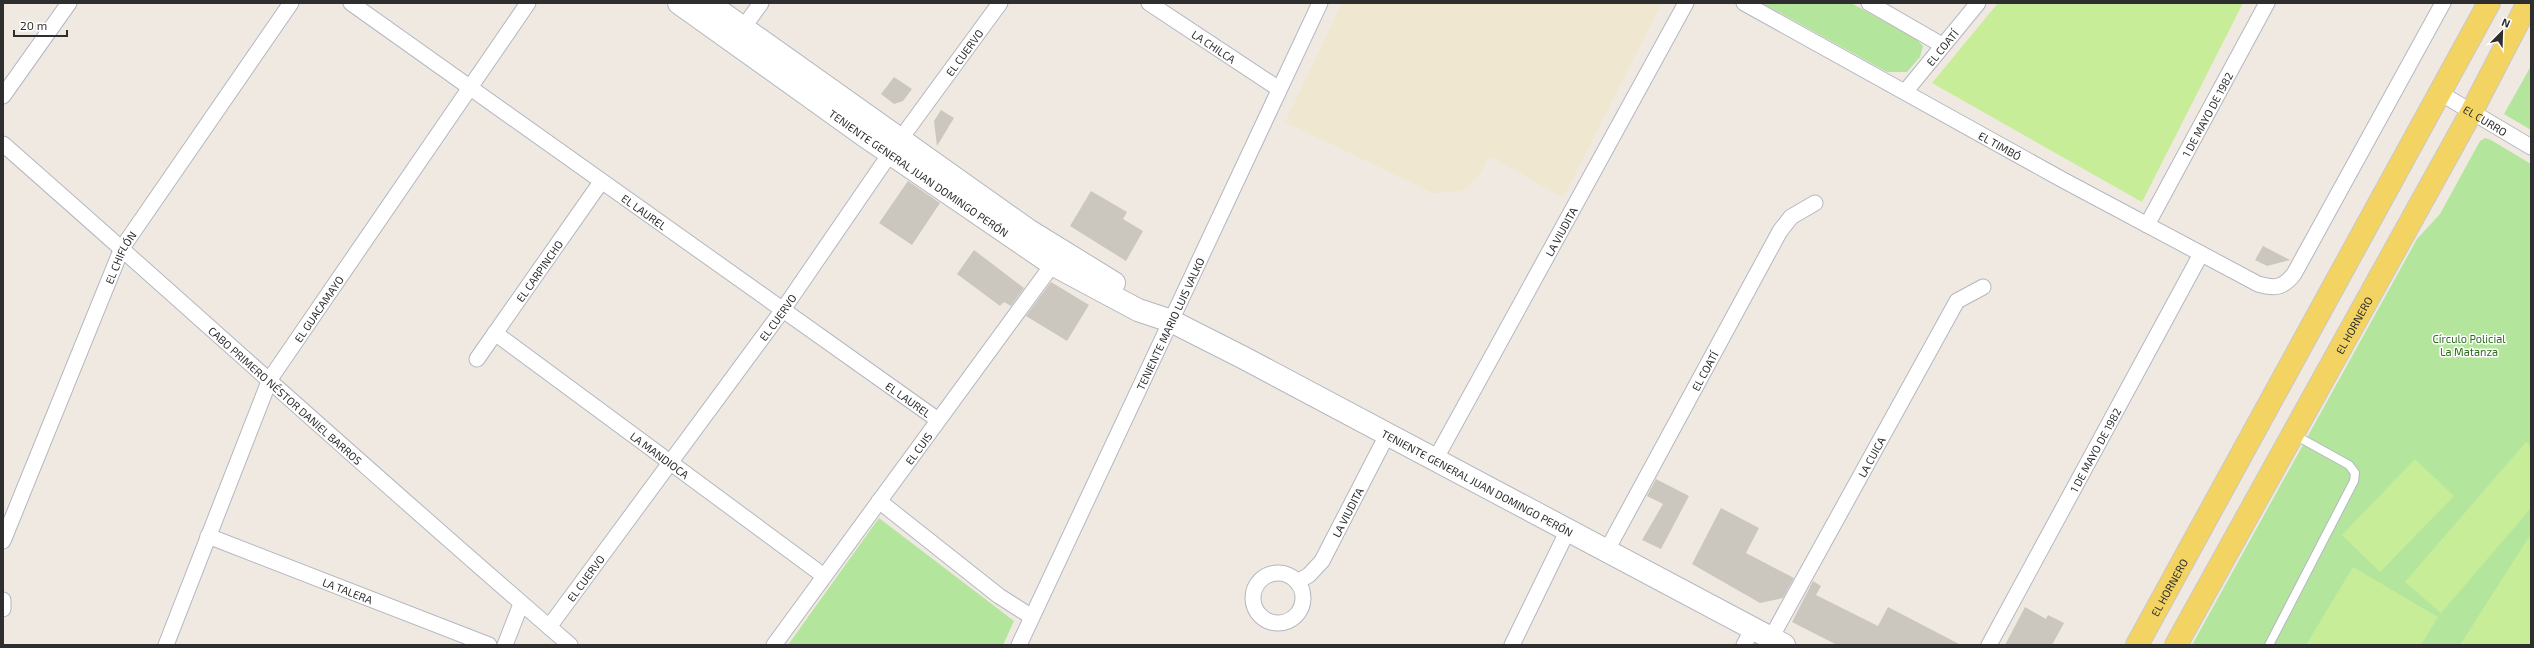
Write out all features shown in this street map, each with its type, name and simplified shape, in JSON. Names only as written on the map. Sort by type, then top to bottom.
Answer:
[{"type":"main road","name":"TENIENTE GENERAL JUAN DOMINGO PERÓN","points":[[679,3],[895,147],[1057,258],[1138,310],[1171,321],[1607,550],[1763,639]]},
{"type":"main road","name":"TENIENTE GENERAL JUAN DOMINGO PERÓN","points":[[708,3],[743,28],[895,147]]},
{"type":"main road","name":"EL HORNERO","points":[[2137,645],[2489,3]]},
{"type":"main road","name":"EL HORNERO","points":[[2176,645],[2472,111],[2528,3]]},
{"type":"street","points":[[3,96],[69,3]]},
{"type":"street","name":"EL CHIFLÓN","points":[[3,541],[122,248],[291,3]]},
{"type":"street","name":"EL LAUREL","points":[[351,3],[782,311],[938,420]]},
{"type":"street","name":"EL GUACAMAYO","points":[[166,645],[270,379],[528,3]]},
{"type":"street","points":[[743,28],[761,3]]},
{"type":"street","name":"EL CUERVO","points":[[549,627],[782,311],[895,147],[1000,3]]},
{"type":"street","name":"LA CHILCA","points":[[1149,3],[1279,89]]},
{"type":"street","name":"TENIENTE MARIO LUIS VALKO","points":[[1020,645],[1320,3]]},
{"type":"street","name":"LA VIUDITA","points":[[1435,460],[1686,3]]},
{"type":"street","name":"EL TIMBÓ","points":[[1744,3],[2147,225],[2258,284],[2271,288],[2280,287],[2294,274],[2442,3]]},
{"type":"street","points":[[1869,3],[1942,45]]},
{"type":"street","name":"EL COATÍ","points":[[1905,92],[1978,3]]},
{"type":"street","name":"1 DE MAYO DE 1982","points":[[2147,225],[2267,3]]},
{"type":"street","name":"EL CURRO","points":[[2440,93],[2531,147]]},
{"type":"street","name":"CABO PRIMERO NÉSTOR DANIEL BARROS","points":[[3,144],[270,379],[521,604],[570,645]]},
{"type":"street","name":"EL CARPINCHO","points":[[477,359],[601,182]]},
{"type":"street","name":"EL COATÍ","points":[[1607,550],[1780,231],[1791,217],[1816,203]]},
{"type":"street","name":"1 DE MAYO DE 1982","points":[[1989,645],[2201,254]]},
{"type":"street","name":"EL CUIS","points":[[774,645],[1057,258]]},
{"type":"street","name":"LA CUICA","points":[[1763,639],[1957,301],[1967,294],[1983,287]]},
{"type":"street","name":"LA MANDIOCA","points":[[495,334],[672,462],[824,576]]},
{"type":"street","name":"LA VIUDITA","points":[[1297,582],[1309,576],[1322,561],[1387,435]]},
{"type":"street","points":[[879,501],[998,596],[1032,617]]},
{"type":"street","points":[[1512,645],[1568,530]]},
{"type":"street","name":"LA TALERA","points":[[208,536],[489,645]]},
{"type":"street","points":[[3,600],[3,609]]},
{"type":"street","points":[[505,645],[521,604]]},
{"type":"lane","points":[[2269,645],[2354,481],[2355,473],[2349,465],[2293,434]]},
{"type":"shaded area","points":[[1342,3],[1662,3],[1563,198],[1490,156],[1480,173],[1464,191],[1433,193],[1285,122]]},
{"type":"green space","points":[[1762,3],[1851,3],[1915,38],[1923,46],[1920,57],[1907,72],[1887,72]]},
{"type":"green space","points":[[1998,3],[2243,3],[2142,202],[1932,83]]},
{"type":"green space","points":[[2531,66],[2531,130],[2504,114]]},
{"type":"green space","name":"Círculo Policial La Matanza","points":[[2485,138],[2491,140],[2531,164],[2531,645],[2192,645],[2417,239],[2440,214],[2480,141]]},
{"type":"green space","points":[[2526,442],[2531,446],[2531,508],[2441,613],[2405,582]]},
{"type":"green space","points":[[2415,459],[2454,496],[2380,572],[2342,535]]},
{"type":"green space","points":[[879,518],[1014,621],[1003,645],[788,645]]},
{"type":"green space","points":[[2531,534],[2531,645],[2460,645]]},
{"type":"green space","points":[[2353,567],[2438,617],[2421,645],[2306,645]]},
{"type":"building","points":[[894,77],[912,89],[903,101],[894,104],[881,94]]},
{"type":"building","points":[[941,110],[954,118],[937,146],[934,121]]},
{"type":"building","points":[[908,181],[940,203],[912,245],[879,223]]},
{"type":"building","points":[[1091,191],[1127,212],[1123,219],[1143,231],[1126,261],[1070,226]]},
{"type":"building","points":[[2263,246],[2290,260],[2267,266],[2255,260]]},
{"type":"building","points":[[974,250],[1024,288],[1011,306],[1004,302],[1000,306],[957,274]]},
{"type":"building","points":[[1051,282],[1089,305],[1067,341],[1026,316]]},
{"type":"building","points":[[1656,479],[1689,496],[1661,549],[1642,540],[1663,504],[1647,496]]},
{"type":"building","points":[[1721,508],[1759,528],[1746,553],[1794,578],[1783,598],[1760,603],[1692,564]]},
{"type":"building","points":[[1813,581],[1821,586],[1816,595],[1878,626],[1888,607],[1961,645],[1837,645],[1792,622]]},
{"type":"building","points":[[2025,607],[2046,619],[2048,615],[2064,623],[2052,645],[2005,645]]}]
